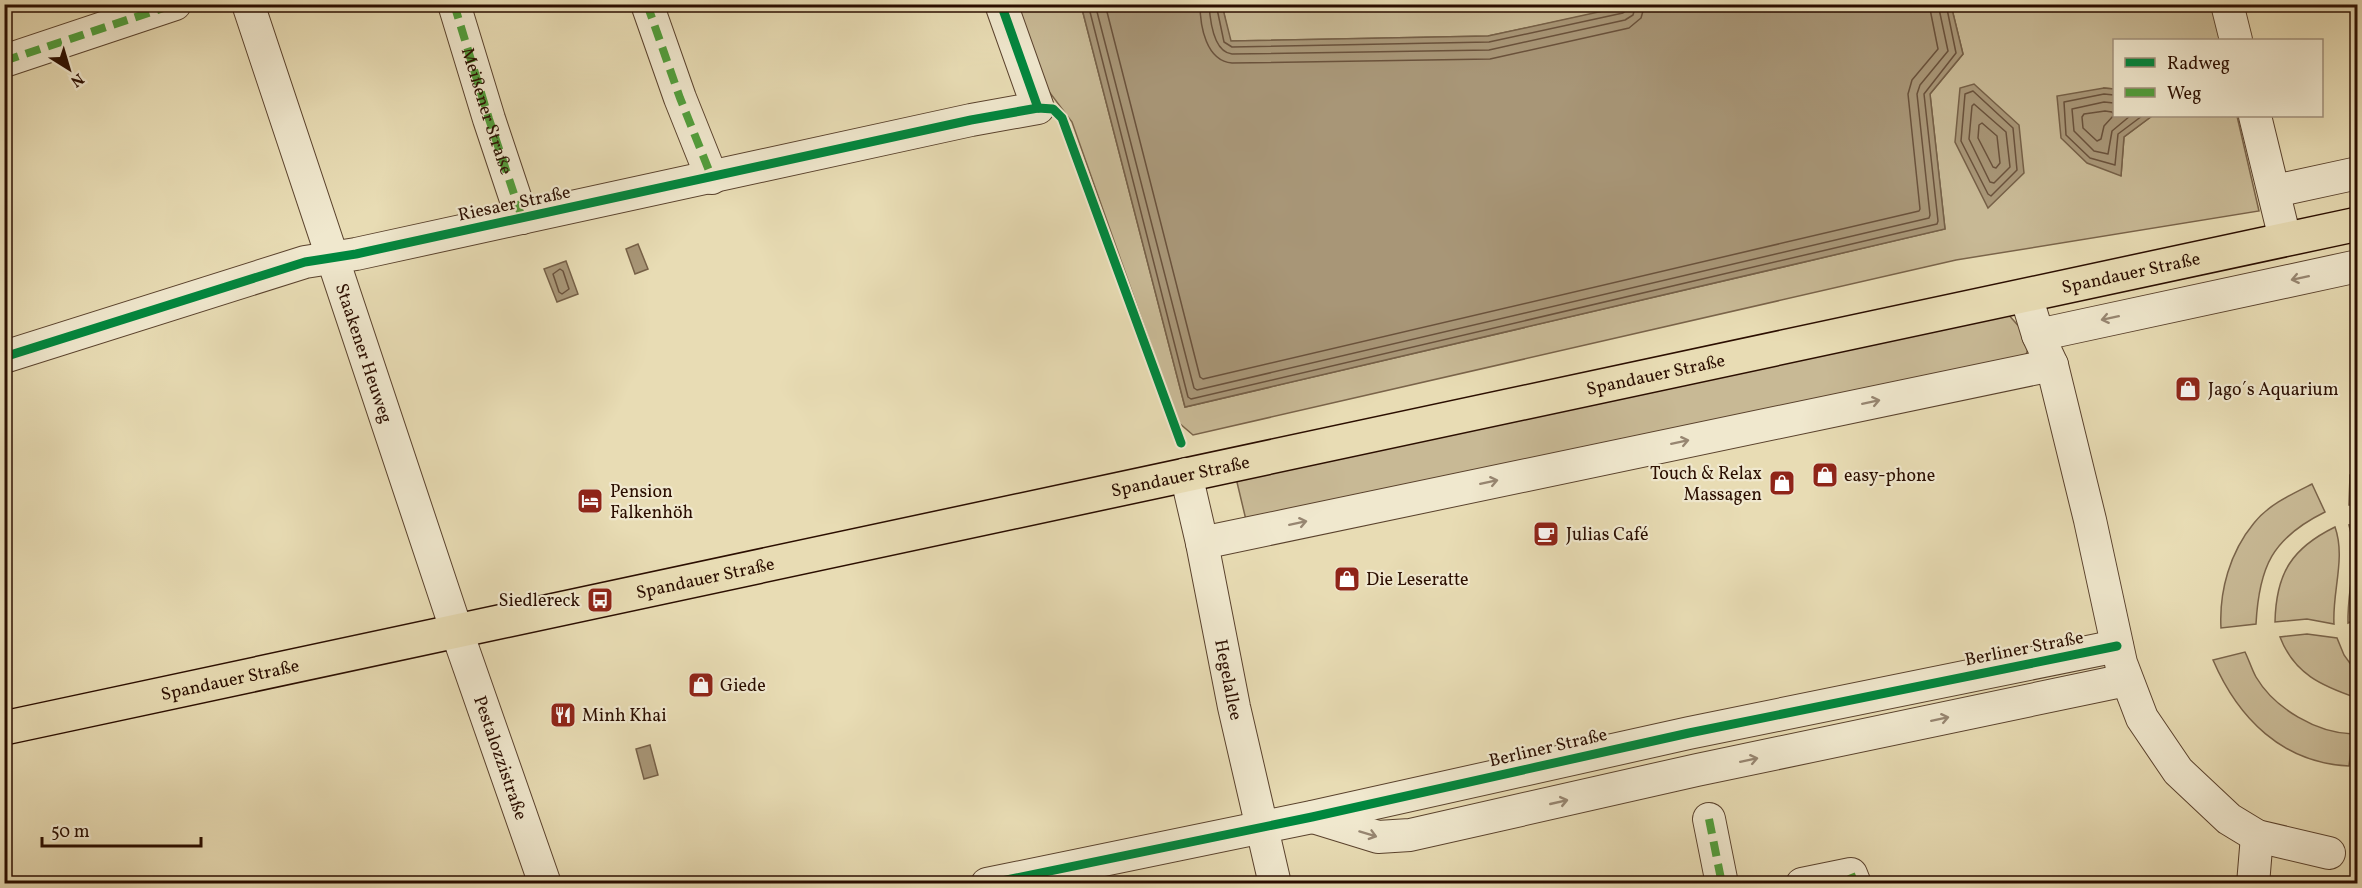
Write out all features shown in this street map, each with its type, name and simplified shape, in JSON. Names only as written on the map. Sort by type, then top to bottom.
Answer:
[{"type":"main road","name":"Spandauer Straße","points":[[4,728],[2358,224]]},
{"type":"street","points":[[4,61],[175,4]]},
{"type":"street","name":"Staakener Heuweg","points":[[249,4],[457,632]]},
{"type":"street","name":"Meißener Straße","points":[[454,4],[522,218]]},
{"type":"street","points":[[647,4],[680,98],[712,178]]},
{"type":"street","name":"Riesaer Straße","points":[[4,357],[305,262],[712,178],[971,120],[1038,108],[1001,4]]},
{"type":"street","points":[[2227,4],[2236,39]]},
{"type":"street","points":[[2255,117],[2285,239]]},
{"type":"street","points":[[2275,191],[2358,173]]},
{"type":"street","points":[[2038,335],[2358,266]]},
{"type":"street","points":[[2026,296],[2038,335],[2052,365],[2090,520],[2117,646],[2126,680],[2142,718],[2178,771],[2229,819],[2257,836],[2329,853]]},
{"type":"street","points":[[1202,543],[2052,365]]},
{"type":"street","name":"Hegelallee","points":[[1186,474],[1202,543],[1226,672],[1275,884]]},
{"type":"street","name":"Pestalozzistraße","points":[[457,632],[544,884]]},
{"type":"street","name":"Berliner Straße","points":[[987,884],[1312,817],[1689,733],[2117,646]]},
{"type":"street","name":"Berliner Straße","points":[[1312,817],[1378,837],[1410,835],[1709,768],[2126,680]]},
{"type":"street","points":[[1709,819],[1722,884]]},
{"type":"street","points":[[2253,884],[2257,836]]},
{"type":"street","points":[[1802,884],[1853,879]]},
{"type":"shaded area","points":[[1014,5],[1081,5],[1185,407],[1945,229],[1930,94],[1963,54],[1951,5],[2212,5],[2220,39],[2113,39],[2113,89],[2104,88],[2121,176],[2124,137],[2151,117],[2237,117],[2259,211],[1956,260],[1193,435],[1178,422],[1072,122],[1044,85]]},
{"type":"shaded area","points":[[1222,5],[1635,5],[1488,36],[1230,41]]},
{"type":"shaded area","points":[[2007,313],[2022,330],[2028,349],[2025,358],[1246,520],[1236,478]]},
{"type":"shaded area","points":[[2350,475],[2357,476],[2357,505],[2349,505]]},
{"type":"shaded area","points":[[2312,484],[2325,512],[2292,532],[2272,556],[2261,586],[2256,624],[2221,628],[2224,586],[2238,546],[2254,523],[2266,511],[2281,500]]},
{"type":"shaded area","points":[[2357,524],[2357,619],[2348,623],[2353,562],[2349,525]]},
{"type":"shaded area","points":[[2335,527],[2339,563],[2334,624],[2307,619],[2275,622],[2279,589],[2289,564],[2308,544]]},
{"type":"shaded area","points":[[2307,634],[2337,638],[2344,655],[2357,673],[2357,698],[2332,689],[2311,677],[2293,660],[2280,637]]},
{"type":"shaded area","points":[[2245,652],[2264,689],[2286,709],[2311,724],[2339,733],[2353,734],[2349,766],[2325,763],[2303,756],[2265,734],[2249,718],[2235,701],[2213,660]]},
{"type":"water","points":[[1635,4],[1951,5],[1963,54],[1930,94],[1945,229],[1185,407],[1081,5],[1222,5],[1231,41],[1488,36]]},
{"type":"water","points":[[1974,84],[2019,125],[2024,173],[1988,208],[1955,142],[1960,88]]},
{"type":"water","points":[[2104,88],[2113,89],[2113,117],[2151,117],[2124,137],[2121,176],[2087,163],[2061,138],[2057,96]]},
{"type":"water","points":[[638,244],[648,269],[635,274],[626,249]]},
{"type":"water","points":[[566,261],[578,294],[557,302],[544,269]]},
{"type":"water","points":[[650,745],[658,775],[644,779],[636,749]]},
{"type":"marked path","points":[[4,61],[175,4]]},
{"type":"marked path","points":[[454,4],[522,218]]},
{"type":"marked path","points":[[647,4],[680,98],[712,178]]},
{"type":"marked path","points":[[1709,819],[1722,884]]},
{"type":"marked path","points":[[1851,874],[1855,884]]},
{"type":"cycle path","points":[[1001,4],[1038,108]]},
{"type":"cycle path","points":[[4,357],[305,262],[356,254],[971,120],[1038,108],[1053,109],[1062,118],[1181,443]]},
{"type":"cycle path","points":[[987,884],[1312,817],[1689,733],[2117,646]]},
{"type":"place","name":"Jago´s Aquarium","points":[[2188,389]]},
{"type":"place","name":"easy-phone","points":[[1825,475]]},
{"type":"place","name":"Touch & Relax Massagen","points":[[1782,483]]},
{"type":"place","name":"Pension Falkenhöh","points":[[590,501]]},
{"type":"place","name":"Julias Café","points":[[1546,534]]},
{"type":"place","name":"Die Leseratte","points":[[1347,579]]},
{"type":"place","name":"Siedlereck","points":[[600,600]]},
{"type":"place","name":"Giede","points":[[701,685]]},
{"type":"place","name":"Minh Khai","points":[[563,715]]}]
